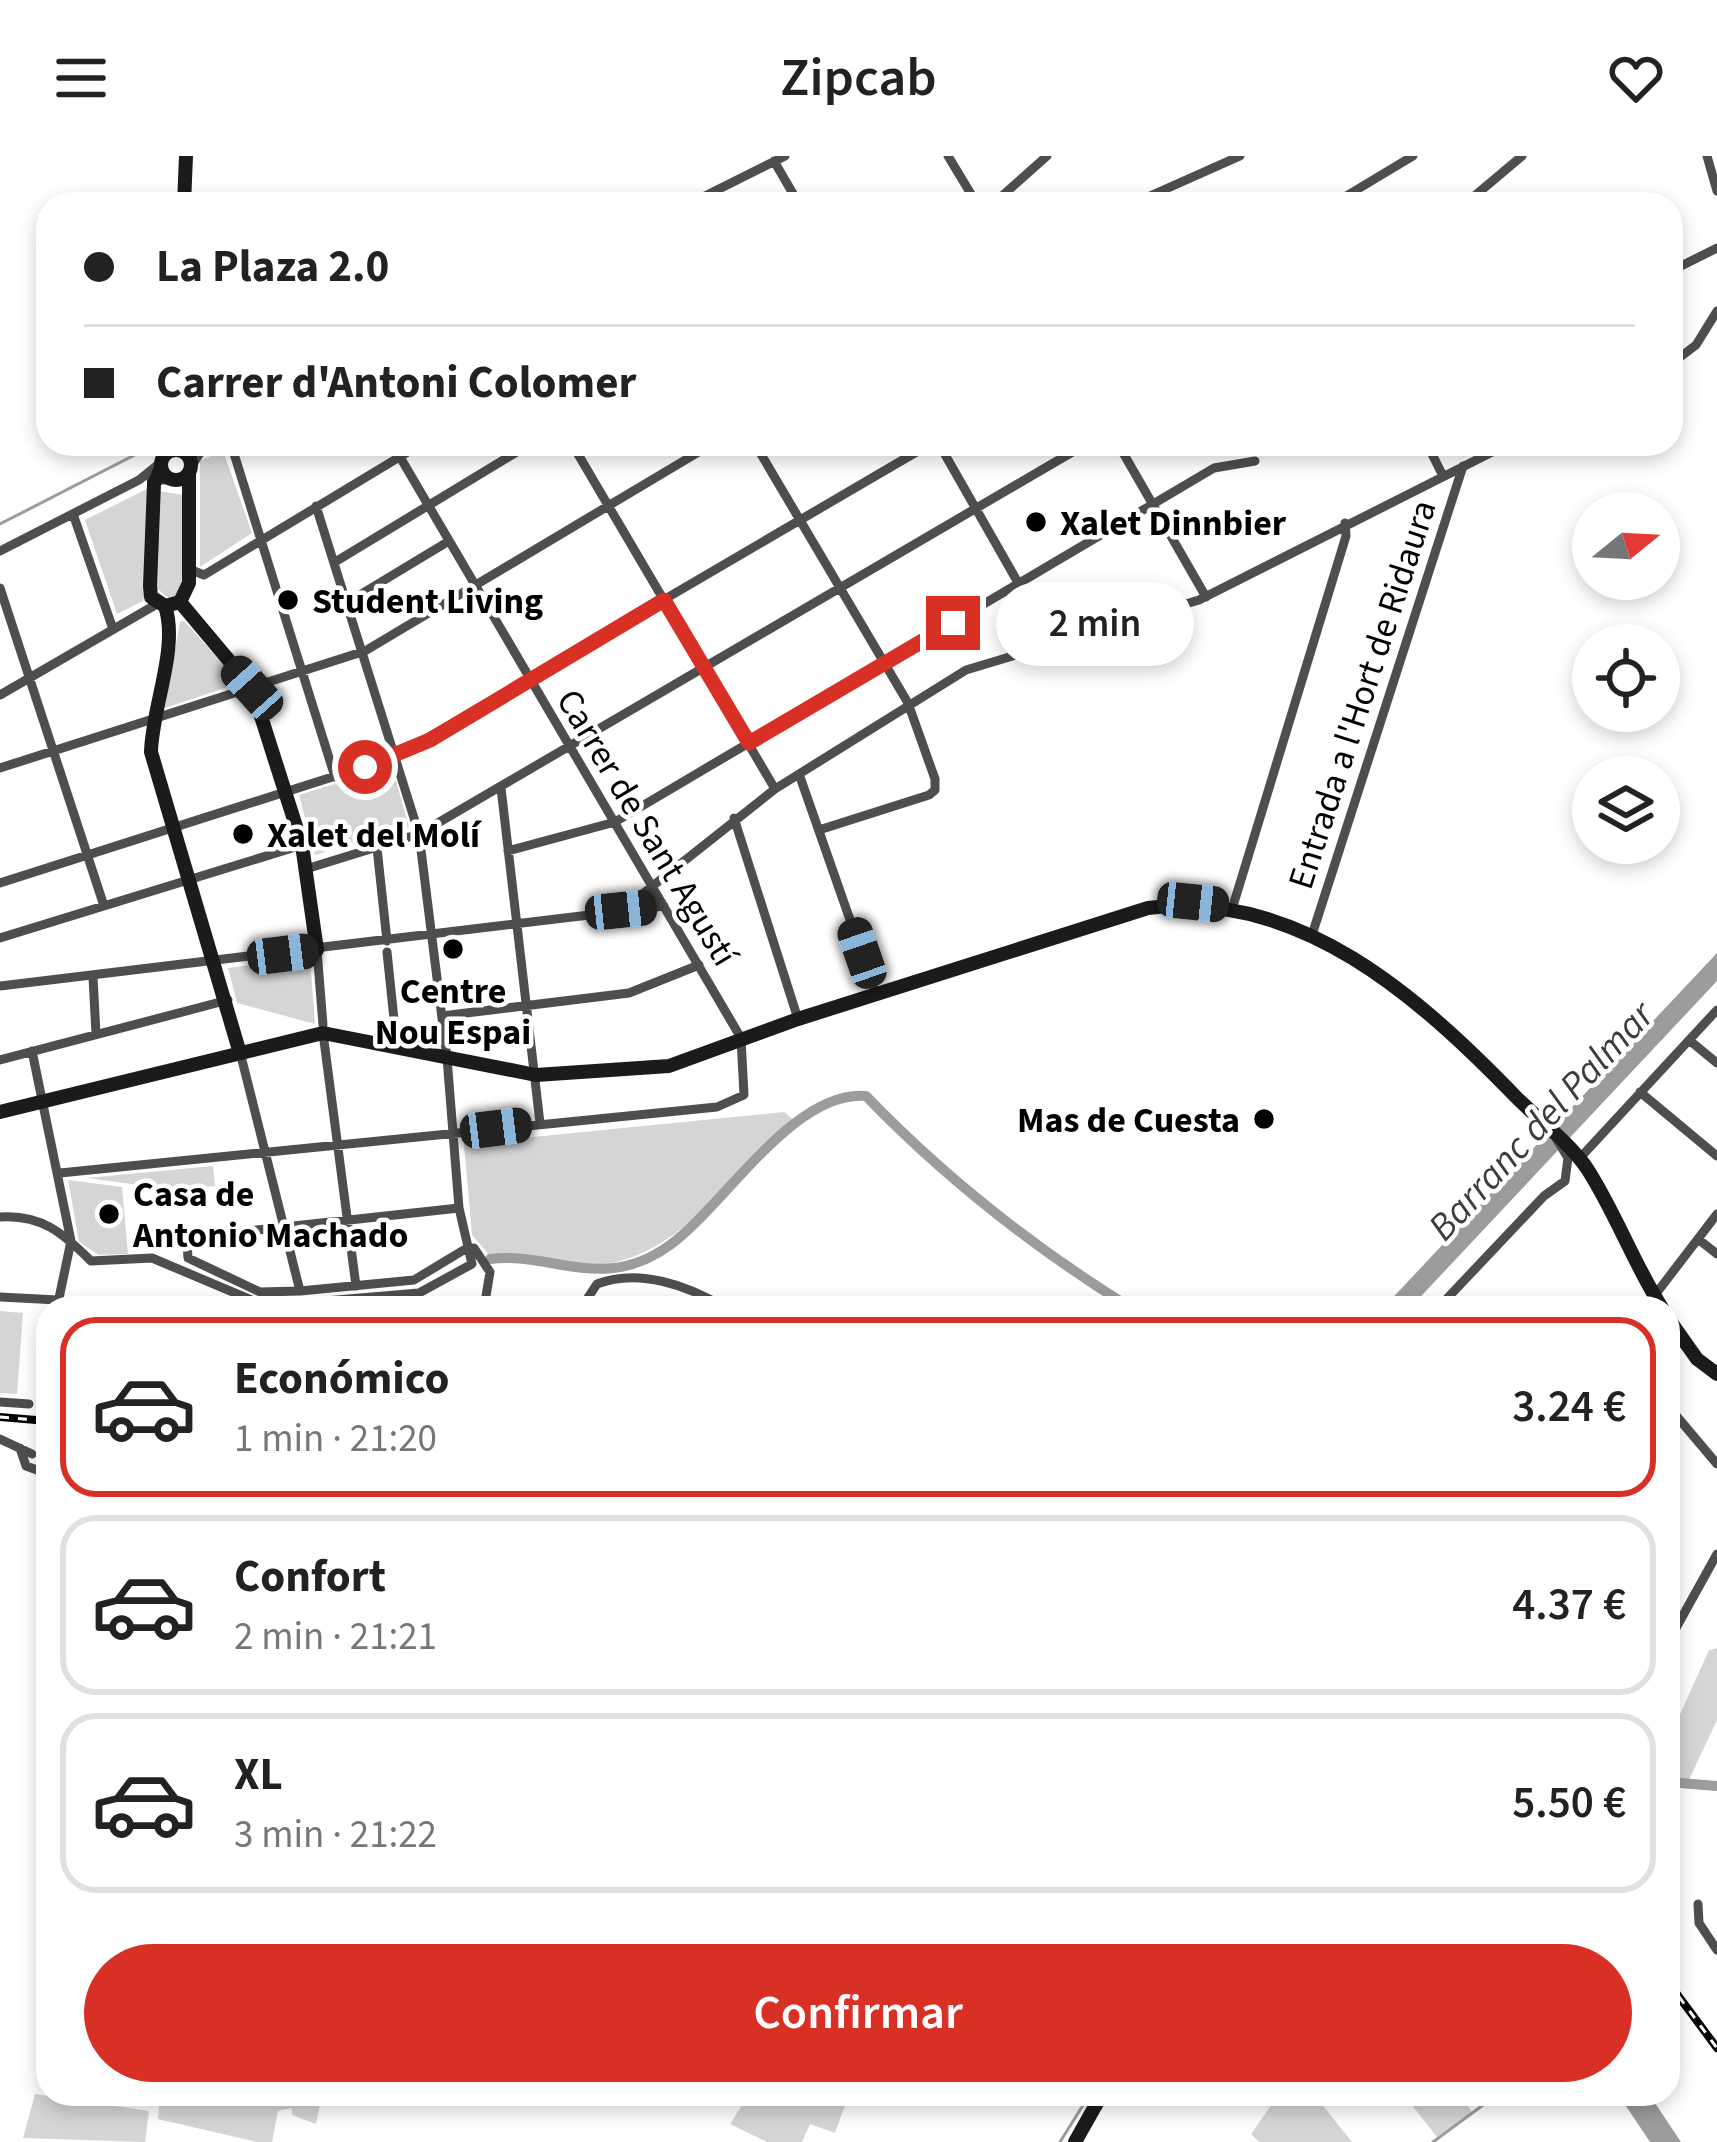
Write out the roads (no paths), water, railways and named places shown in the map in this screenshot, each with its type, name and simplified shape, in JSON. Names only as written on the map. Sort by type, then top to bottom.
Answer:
[{"type":"street","points":[[184,192],[186,156]]},
{"type":"street","points":[[948,156],[970,192]]},
{"type":"street","points":[[1006,192],[1047,156]]},
{"type":"street","points":[[1159,192],[1240,156]]},
{"type":"street","points":[[1354,192],[1414,156]]},
{"type":"street","points":[[1480,192],[1522,156]]},
{"type":"street","points":[[1707,156],[1717,191]]},
{"type":"street","points":[[713,192],[779,159],[794,192]]},
{"type":"street","points":[[1683,265],[1717,248]]},
{"type":"street","points":[[1683,355],[1696,345],[1717,311]]},
{"type":"street","points":[[235,456],[335,777]]},
{"type":"street","points":[[335,562],[510,456]]},
{"type":"street","points":[[579,456],[775,789]]},
{"type":"street","points":[[0,768],[364,651],[692,456]]},
{"type":"street","points":[[762,456],[908,703],[935,790],[819,830]]},
{"type":"street","points":[[0,883],[395,758],[913,456]]},
{"type":"street","points":[[942,456],[1053,644]]},
{"type":"street","points":[[306,868],[419,834],[1066,456]]},
{"type":"street","points":[[1125,456],[1206,597]]},
{"type":"street","points":[[1433,456],[1443,476]]},
{"type":"street","points":[[621,910],[775,789],[966,670],[1206,597],[1483,456]]},
{"type":"street","points":[[0,550],[183,457]]},
{"type":"street","points":[[157,474],[183,457]]},
{"type":"street","points":[[0,695],[112,629],[167,604],[189,569],[183,457]]},
{"type":"street","points":[[189,569],[204,575],[400,457]]},
{"type":"street","name":"Carrer de Sant Agustí","points":[[400,457],[741,1039]]},
{"type":"street","points":[[508,851],[615,822],[1214,468],[1255,460]]},
{"type":"street","name":"Entrada a l'Hort de Ridaura","points":[[1311,938],[1463,466]]},
{"type":"street","points":[[157,474],[150,586],[252,688],[302,845],[317,950],[334,1147],[356,1286]]},
{"type":"street","points":[[316,506],[419,834],[447,1058],[459,1208],[472,1264],[419,1293],[384,1296]]},
{"type":"street","points":[[73,514],[112,629]]},
{"type":"street","points":[[1233,906],[1346,536],[1345,523]]},
{"type":"street","points":[[348,602],[449,541]]},
{"type":"street","points":[[0,588],[104,906]]},
{"type":"street","points":[[167,604],[171,623],[152,721],[151,752],[227,1000],[300,1292]]},
{"type":"street","points":[[800,774],[876,994]]},
{"type":"street","points":[[501,788],[540,1123]]},
{"type":"street","points":[[734,818],[798,1019]]},
{"type":"street","points":[[0,938],[302,845]]},
{"type":"street","points":[[377,848],[397,1048]]},
{"type":"street","points":[[0,1112],[323,1029],[536,1076],[669,1066],[798,1019],[1148,908],[1193,902],[1233,906],[1390,978],[1573,1158],[1650,1296]]},
{"type":"street","points":[[0,986],[387,946],[433,935],[664,906]]},
{"type":"street","points":[[442,1016],[629,993],[699,965]]},
{"type":"street","points":[[93,976],[97,1034]]},
{"type":"street","points":[[0,1060],[227,1000]]},
{"type":"street","points":[[1449,1296],[1544,1196],[1562,1185],[1573,1158],[1717,1010]]},
{"type":"street","points":[[59,1173],[730,1103],[744,1095],[741,1039]]},
{"type":"street","points":[[1689,1040],[1717,1063]]},
{"type":"street","points":[[32,1051],[71,1241],[59,1296]]},
{"type":"street","points":[[1640,1092],[1717,1156]]},
{"type":"street","points":[[50,1225],[64,1201]]},
{"type":"street","points":[[459,1208],[193,1237],[187,1243],[188,1258],[260,1292],[300,1292],[414,1280],[474,1248],[490,1272],[486,1296]]},
{"type":"street","points":[[1659,1296],[1717,1214]]},
{"type":"street","points":[[0,1216],[26,1216],[50,1225],[91,1261],[152,1258],[242,1296]]},
{"type":"street","points":[[1698,1239],[1717,1254]]},
{"type":"street","points":[[589,1296],[597,1285],[629,1276],[697,1296]]},
{"type":"street","points":[[0,1297],[36,1301]]},
{"type":"street","points":[[1681,1339],[1717,1374]]},
{"type":"street","points":[[0,1402],[29,1404]]},
{"type":"street","points":[[1680,1420],[1716,1463]]},
{"type":"street","points":[[0,1438],[32,1454]]},
{"type":"street","points":[[20,1448],[26,1466],[36,1470]]},
{"type":"street","points":[[1680,1621],[1717,1554]]},
{"type":"street","points":[[1698,1904],[1700,1923],[1717,1950]]},
{"type":"street","points":[[1075,2142],[1095,2106]]},
{"type":"waterway","points":[[0,524],[133,456]]},
{"type":"waterway","points":[[490,1259],[600,1269],[646,1259],[691,1227],[786,1130],[839,1099],[866,1096],[992,1210],[1113,1296]]},
{"type":"waterway","points":[[1680,1783],[1717,1786]]},
{"type":"waterway","points":[[1060,2142],[1082,2106]]},
{"type":"waterway","points":[[1433,2142],[1482,2106]]},
{"type":"railway","points":[[0,1417],[36,1420]]},
{"type":"railway","points":[[1680,1998],[1717,2048]]},
{"type":"place","name":"Xalet Dinnbier","points":[[1036,522]]},
{"type":"place","name":"Student Living","points":[[288,600]]},
{"type":"place","name":"Xalet del Molí","points":[[243,834]]},
{"type":"place","name":"Centre Nou Espai","points":[[453,949]]},
{"type":"place","name":"Mas de Cuesta","points":[[1264,1119]]},
{"type":"place","name":"Casa de Antonio Machado","points":[[109,1214]]},
{"type":"water label","name":"Barranc del Palmar","points":[[1540,1120]]}]
